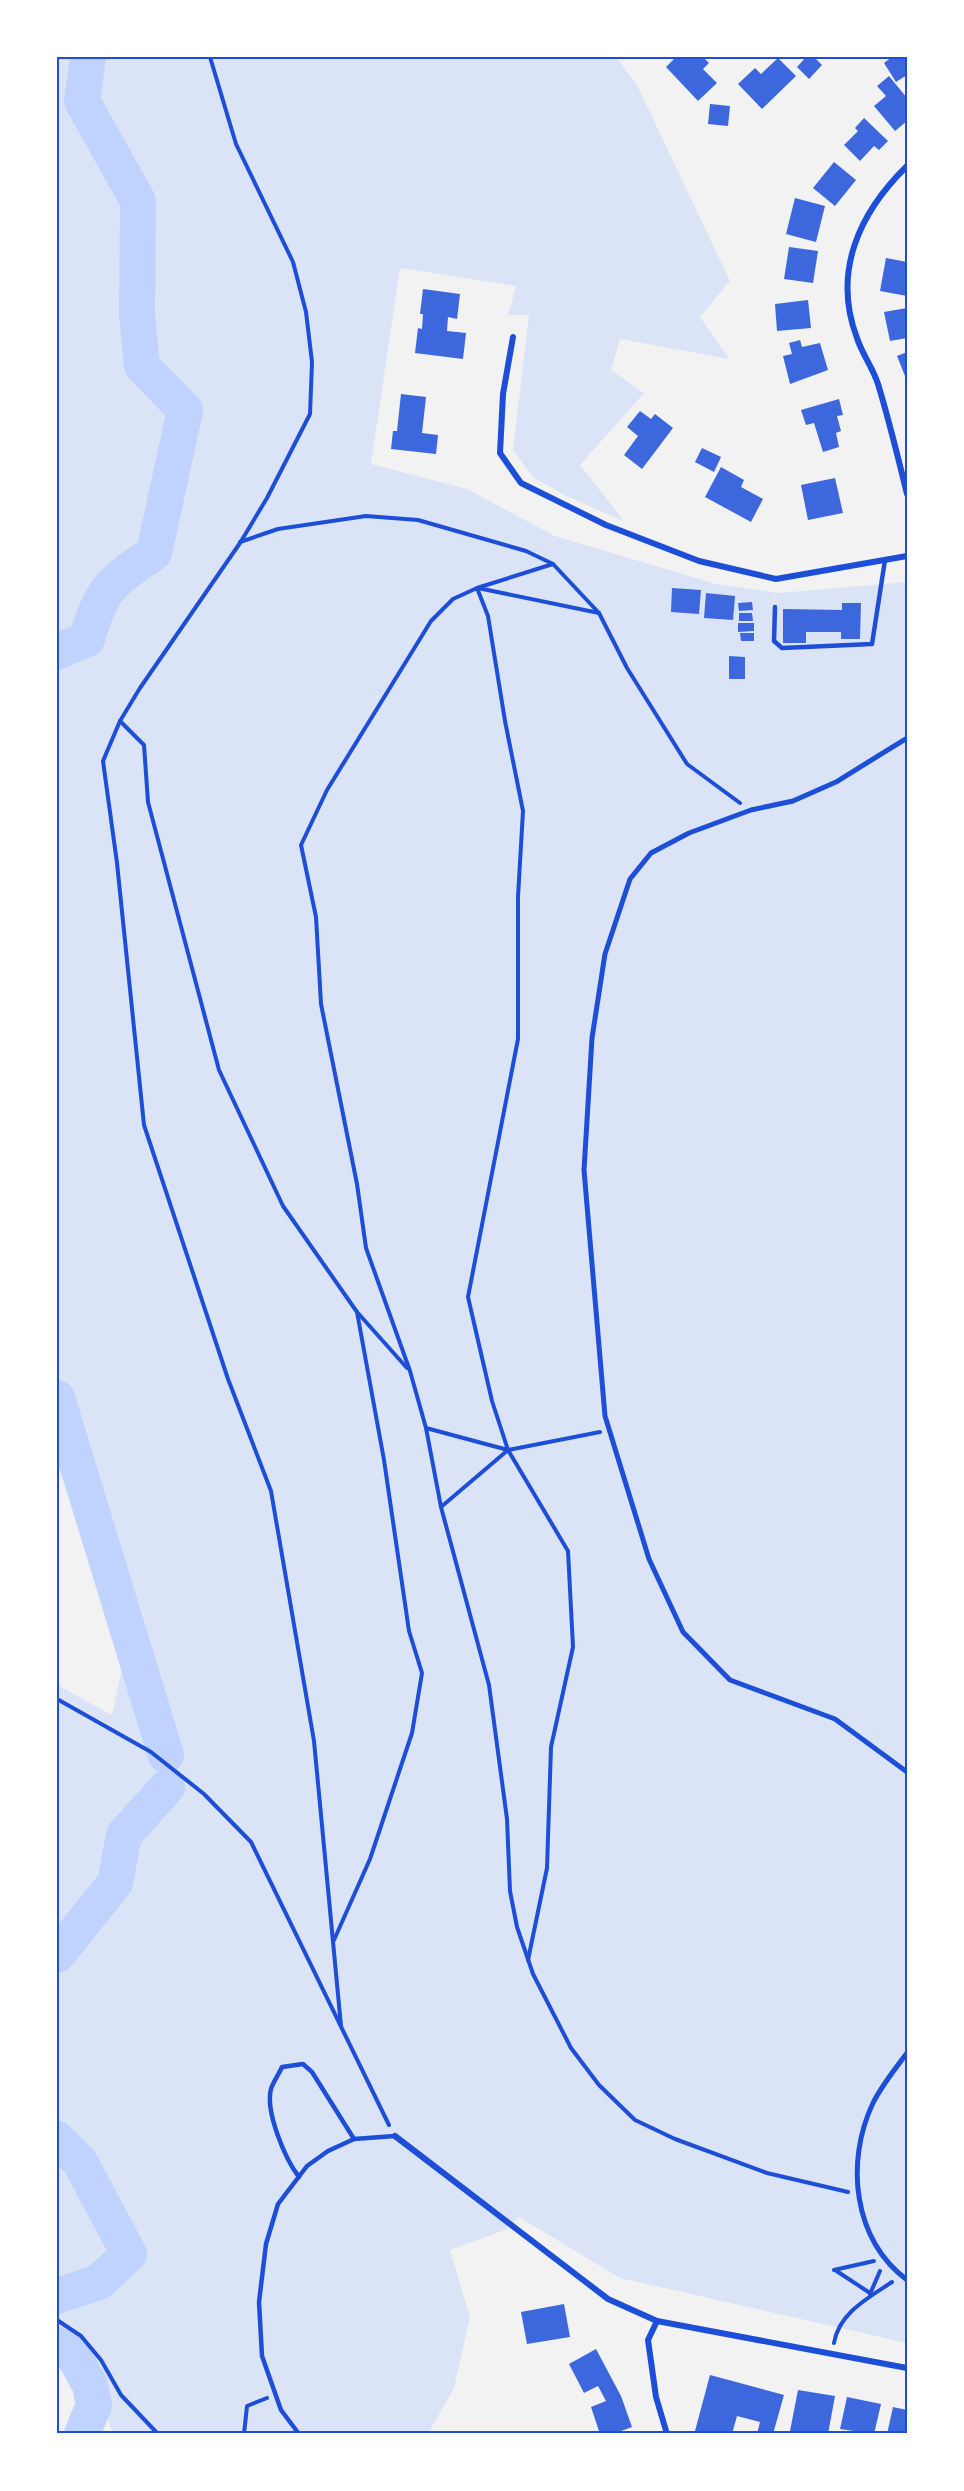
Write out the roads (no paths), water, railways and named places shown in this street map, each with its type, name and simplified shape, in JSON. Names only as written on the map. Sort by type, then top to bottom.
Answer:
[{"type":"street","points":[[907,166],[879,196],[862,221],[852,251],[848,282],[849,313],[857,340],[877,381],[907,494]]},
{"type":"street","points":[[513,337],[503,394],[500,453],[521,483],[606,525],[699,561],[776,579],[907,556]]},
{"type":"street","points":[[907,738],[836,782],[793,801],[751,810],[689,833],[651,853],[630,879],[605,954],[592,1038],[584,1170],[605,1416],[649,1559],[683,1632],[730,1680],[835,1719],[907,1772]]},
{"type":"street","points":[[907,2052],[873,2104],[858,2154],[858,2194],[872,2238],[885,2259],[907,2280]]},
{"type":"street","points":[[395,2136],[608,2299],[657,2321],[907,2368]]},
{"type":"street","points":[[657,2321],[648,2340],[656,2397],[667,2434]]},
{"type":"lane","points":[[775,607],[774,641],[782,648],[872,644],[885,560]]},
{"type":"lane","points":[[299,2177],[290,2166],[277,2136],[271,2090],[282,2067],[303,2064],[312,2072],[354,2139]]},
{"type":"lane","points":[[299,2434],[281,2410],[262,2356],[261,2290],[266,2244],[278,2204],[307,2166],[328,2151],[354,2139],[395,2136]]},
{"type":"waterway","points":[[57,652],[87,639],[98,608],[110,588],[127,572],[154,553],[185,410],[142,366],[137,315],[138,201],[82,101],[88,57]]},
{"type":"waterway","points":[[57,1398],[166,1755]]},
{"type":"waterway","points":[[57,1955],[115,1883],[124,1835],[167,1787]]},
{"type":"waterway","points":[[57,2139],[80,2162],[129,2254],[99,2282],[57,2296]]},
{"type":"waterway","points":[[57,2345],[70,2349],[90,2385],[94,2405],[82,2434]]}]
